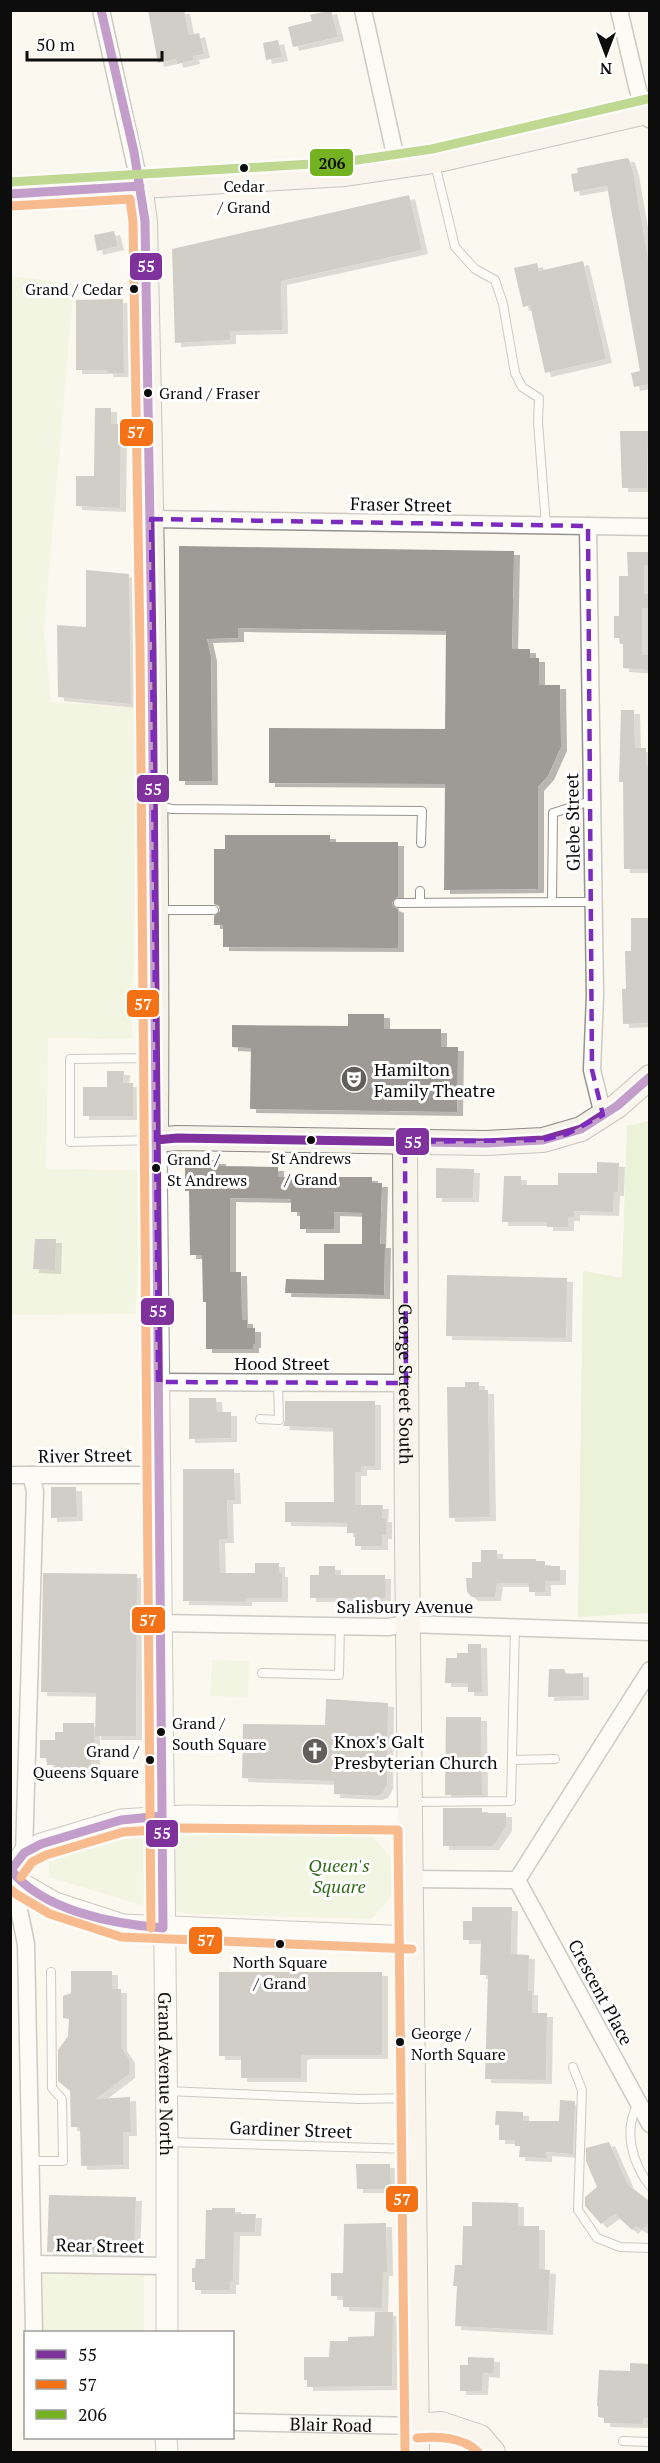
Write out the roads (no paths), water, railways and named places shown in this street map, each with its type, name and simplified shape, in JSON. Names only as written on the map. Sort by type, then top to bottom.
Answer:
[{"type":"main road","points":[[22,193],[345,174],[398,168],[648,115]]},
{"type":"main road","points":[[140,186],[145,221],[152,519],[156,1140],[177,1138],[505,1143],[543,1140],[574,1132],[603,1115],[636,1092],[650,1077]]},
{"type":"main road","name":"George Street South","points":[[405,1142],[417,2452]]},
{"type":"main road","name":"Blair Road","points":[[416,2426],[441,2424],[480,2437],[493,2452]]},
{"type":"street","points":[[101,10],[140,186]]},
{"type":"street","points":[[363,10],[398,168]]},
{"type":"street","points":[[619,10],[648,115]]},
{"type":"street","name":"Fraser Street","points":[[152,519],[650,527]]},
{"type":"street","name":"Glebe Street","points":[[588,526],[595,995],[592,1070],[603,1115]]},
{"type":"street","name":"Grand Avenue North","points":[[156,1140],[167,2331]]},
{"type":"street","name":"Hood Street","points":[[158,1383],[406,1383]]},
{"type":"street","name":"River Street","points":[[10,1475],[159,1474]]},
{"type":"street","points":[[24,1853],[35,1491],[31,1475]]},
{"type":"street","name":"Salisbury Avenue","points":[[160,1623],[388,1627],[408,1624],[650,1632]]},
{"type":"street","points":[[411,1880],[517,1880],[650,1670]]},
{"type":"street","points":[[10,1870],[24,1853],[41,1844],[121,1820],[162,1816],[410,1810]]},
{"type":"street","points":[[10,1870],[22,1884],[54,1903],[123,1925],[412,1937]]},
{"type":"street","points":[[10,1870],[26,1944],[34,2331]]},
{"type":"street","name":"Crescent Place","points":[[517,1880],[650,2124]]},
{"type":"street","name":"Rear Street","points":[[33,2264],[167,2266]]},
{"type":"street","name":"Blair Road","points":[[234,2422],[416,2426]]},
{"type":"lane","points":[[434,161],[455,247],[475,270],[495,280],[503,304],[515,373],[522,387],[539,398],[537,422],[546,526]]},
{"type":"lane","points":[[552,902],[553,813],[591,801]]},
{"type":"lane","points":[[154,805],[172,809],[422,811],[421,843]]},
{"type":"lane","points":[[420,891],[420,902]]},
{"type":"lane","points":[[398,903],[593,902]]},
{"type":"lane","points":[[156,910],[214,910]]},
{"type":"lane","points":[[156,1058],[70,1059],[70,1142],[156,1140]]},
{"type":"lane","points":[[260,1419],[279,1420],[278,1383]]},
{"type":"lane","points":[[262,1673],[339,1675],[340,1626]]},
{"type":"lane","points":[[410,1810],[511,1801],[515,1627]]},
{"type":"lane","points":[[513,1760],[555,1759]]},
{"type":"lane","points":[[31,2161],[63,2161],[62,2099],[52,2088],[51,1972]]},
{"type":"lane","points":[[573,2067],[582,2090],[578,2210],[597,2238],[620,2247],[650,2248]]},
{"type":"lane","points":[[166,2091],[359,2099],[413,2097]]},
{"type":"lane","points":[[639,2103],[632,2115],[630,2142],[639,2172],[650,2186]]},
{"type":"lane","name":"Gardiner Street","points":[[167,2142],[414,2149]]},
{"type":"lane","points":[[623,2441],[650,2442]]},
{"type":"place","name":"Cedar / Grand","points":[[244,168]]},
{"type":"place","name":"Grand / Cedar","points":[[134,289]]},
{"type":"place","name":"Grand / Fraser","points":[[148,393]]},
{"type":"place","name":"Hamilton Family Theatre","points":[[354,1079]]},
{"type":"place","name":"St Andrews / Grand","points":[[311,1140]]},
{"type":"place","name":"Grand / St Andrews","points":[[156,1168]]},
{"type":"place","name":"Grand / South Square","points":[[161,1732]]},
{"type":"place","name":"Knox's Galt Presbyterian Church","points":[[315,1751]]},
{"type":"place","name":"Grand / Queens Square","points":[[150,1760]]},
{"type":"place","name":"North Square / Grand","points":[[280,1944]]},
{"type":"place","name":"George / North Square","points":[[400,2042]]},
{"type":"park label","name":"Queen's Square","points":[[339,1875]]}]
